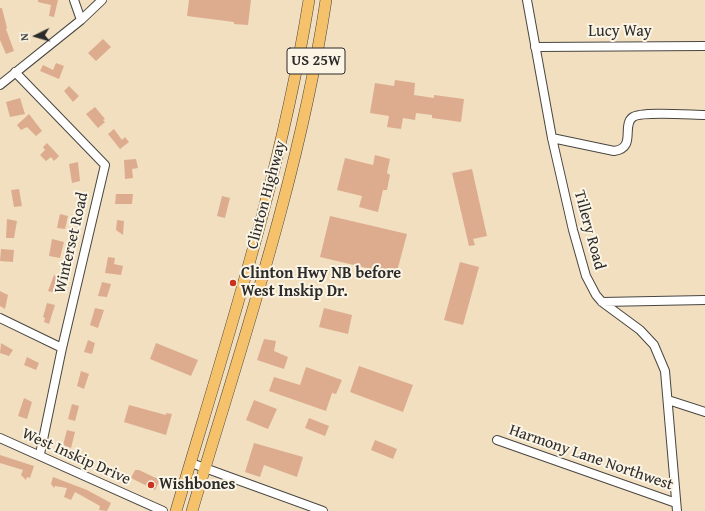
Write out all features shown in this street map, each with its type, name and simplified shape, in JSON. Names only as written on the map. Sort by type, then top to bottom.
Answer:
[{"type":"highway","name":"Clinton Highway","points":[[176,511],[268,197],[287,121],[309,0]]},
{"type":"highway","name":"Clinton Highway","points":[[192,511],[283,201],[314,73],[326,0]]},
{"type":"highway","points":[[306,18],[322,21]]},
{"type":"highway","points":[[268,197],[283,201]]},
{"type":"highway","points":[[226,344],[240,350]]},
{"type":"street","points":[[74,0],[81,20]]},
{"type":"street","points":[[0,85],[81,20],[102,0]]},
{"type":"street","name":"Tillery Road","points":[[527,0],[552,138],[582,265],[590,286],[602,302],[640,330],[654,345],[665,372],[676,507]]},
{"type":"street","name":"Lucy Way","points":[[535,47],[705,46]]},
{"type":"street","name":"Winterset Road","points":[[15,72],[105,165],[62,348],[40,454]]},
{"type":"street","points":[[552,138],[614,151],[619,150],[627,141],[630,121],[633,116],[645,114],[705,115]]},
{"type":"street","points":[[602,302],[705,300]]},
{"type":"street","points":[[0,318],[62,348]]},
{"type":"street","points":[[668,400],[705,412]]},
{"type":"street","name":"West Inskip Drive","points":[[0,438],[40,454],[163,511]]},
{"type":"street","name":"Harmony Lane Northwest","points":[[497,440],[676,507]]},
{"type":"street","points":[[190,463],[323,511]]},
{"type":"building","points":[[38,0],[58,0],[54,17],[49,16],[51,5],[38,2]]},
{"type":"building","points":[[189,0],[251,0],[248,25],[187,16]]},
{"type":"building","points":[[0,8],[2,8],[6,29],[14,51],[6,54],[0,40]]},
{"type":"building","points":[[103,39],[111,47],[96,61],[88,53]]},
{"type":"building","points":[[56,63],[64,66],[59,79],[40,71],[43,65],[53,70]]},
{"type":"building","points":[[395,80],[415,83],[414,95],[434,98],[434,95],[464,99],[461,122],[432,118],[432,115],[416,113],[415,120],[403,118],[401,129],[387,127],[389,116],[370,113],[375,83],[394,86]]},
{"type":"building","points":[[69,86],[79,96],[73,102],[64,91]]},
{"type":"building","points":[[20,98],[25,114],[10,117],[6,102]]},
{"type":"building","points":[[95,107],[105,119],[103,120],[105,122],[98,128],[86,114]]},
{"type":"building","points":[[29,114],[42,131],[36,136],[27,127],[21,130],[17,125]]},
{"type":"building","points":[[114,129],[122,140],[125,137],[129,142],[120,149],[108,134]]},
{"type":"building","points":[[47,143],[59,156],[54,161],[51,157],[46,161],[40,155],[45,150],[43,147]]},
{"type":"building","points":[[375,155],[390,159],[387,173],[390,175],[387,190],[383,190],[378,212],[359,207],[362,196],[337,190],[345,158],[373,165]]},
{"type":"building","points":[[136,159],[138,168],[132,169],[133,178],[125,179],[124,160]]},
{"type":"building","points":[[78,162],[80,181],[72,183],[69,164]]},
{"type":"building","points":[[472,169],[487,236],[473,239],[475,245],[469,246],[452,173]]},
{"type":"building","points":[[19,189],[22,206],[14,207],[11,190]]},
{"type":"building","points":[[116,194],[133,194],[132,204],[115,204]]},
{"type":"building","points":[[222,196],[230,198],[225,218],[217,216]]},
{"type":"building","points":[[60,214],[68,216],[65,229],[57,228]]},
{"type":"building","points":[[330,216],[407,234],[396,275],[320,257]]},
{"type":"building","points":[[7,219],[17,221],[14,238],[6,238]]},
{"type":"building","points":[[117,220],[124,221],[123,235],[116,230]]},
{"type":"building","points":[[52,239],[64,242],[60,258],[49,256]]},
{"type":"building","points":[[1,249],[14,250],[13,262],[0,261]]},
{"type":"building","points":[[108,257],[115,258],[114,264],[123,266],[121,275],[105,273]]},
{"type":"building","points":[[460,262],[479,267],[463,325],[444,320]]},
{"type":"building","points":[[54,275],[62,278],[56,293],[48,291]]},
{"type":"building","points":[[102,282],[111,284],[107,297],[98,296]]},
{"type":"building","points":[[0,291],[8,295],[5,309],[0,306]]},
{"type":"building","points":[[47,303],[55,305],[49,324],[44,322],[45,318],[43,317]]},
{"type":"building","points":[[95,308],[104,310],[98,328],[90,325]]},
{"type":"building","points":[[324,308],[352,315],[348,334],[319,327]]},
{"type":"building","points":[[264,339],[276,341],[274,351],[288,357],[284,369],[257,360]]},
{"type":"building","points":[[88,340],[95,343],[92,354],[84,352]]},
{"type":"building","points":[[1,343],[13,350],[9,356],[0,353]]},
{"type":"building","points":[[156,343],[198,360],[191,376],[150,359]]},
{"type":"building","points":[[27,357],[39,363],[36,370],[24,365]]},
{"type":"building","points":[[359,366],[413,385],[403,412],[350,392]]},
{"type":"building","points":[[306,367],[342,380],[336,394],[332,393],[326,411],[269,391],[274,377],[300,385]]},
{"type":"building","points":[[81,371],[89,374],[84,389],[77,386]]},
{"type":"building","points":[[24,398],[32,402],[27,419],[18,416]]},
{"type":"building","points":[[254,400],[277,409],[268,429],[246,420]]},
{"type":"building","points":[[72,404],[79,406],[75,421],[68,419]]},
{"type":"building","points":[[129,405],[166,415],[166,413],[172,414],[166,435],[124,422]]},
{"type":"building","points":[[309,418],[329,426],[325,436],[305,428]]},
{"type":"building","points":[[67,430],[75,432],[71,448],[63,445]]},
{"type":"building","points":[[375,440],[397,449],[393,459],[371,450]]},
{"type":"building","points":[[254,443],[303,457],[297,477],[264,465],[260,477],[245,472]]},
{"type":"building","points":[[0,455],[34,466],[30,478],[27,477],[26,480],[21,475],[23,470],[0,463]]},
{"type":"building","name":"Wishbones","points":[[135,470],[139,470],[160,480],[155,490],[131,478]]},
{"type":"building","points":[[53,477],[87,490],[111,503],[107,511],[99,510],[100,506],[75,492],[71,500],[64,497],[67,488],[55,486],[54,488],[51,484]]},
{"type":"place","name":"Clinton Hwy NB before West Inskip Dr.","points":[[233,283]]},
{"type":"place","name":"Wishbones","points":[[151,485]]}]
